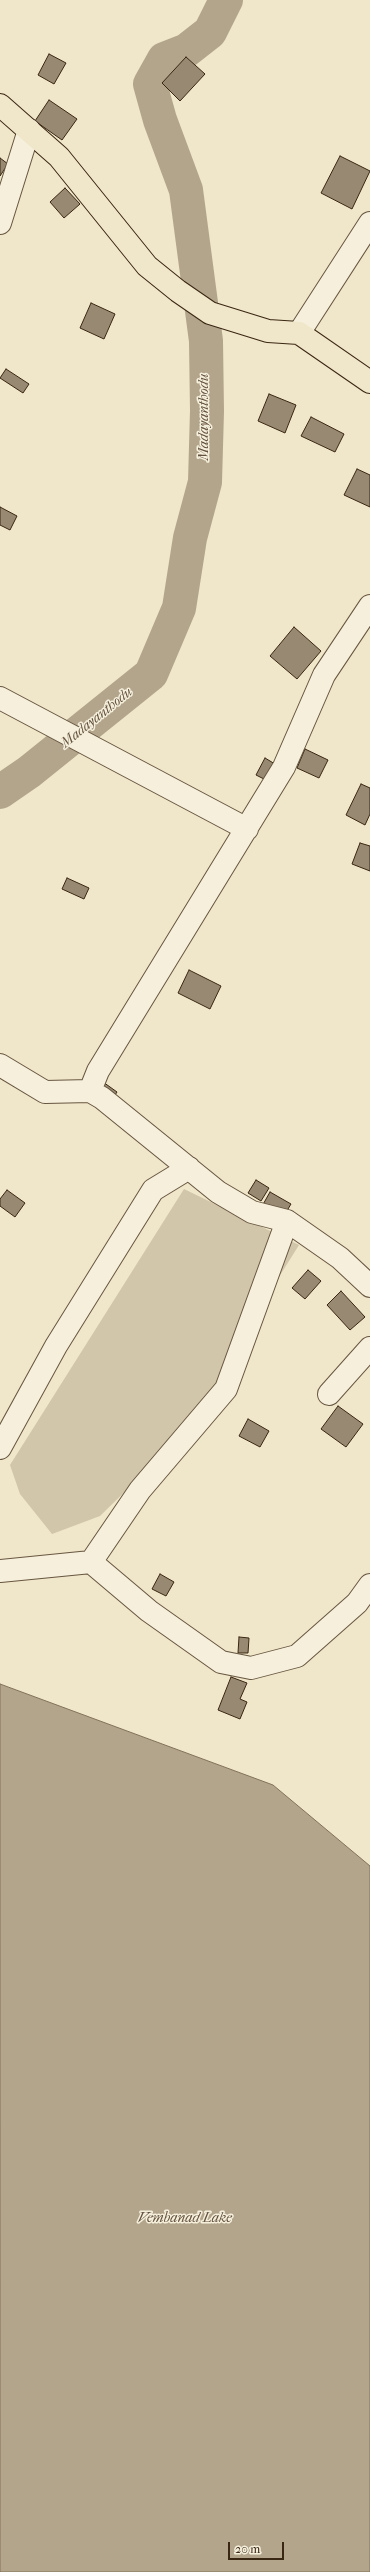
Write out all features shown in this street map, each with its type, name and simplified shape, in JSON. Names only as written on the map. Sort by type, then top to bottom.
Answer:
[{"type":"main road","points":[[0,105],[59,157],[147,266],[178,292],[210,313],[268,331],[299,334],[370,382]]},
{"type":"street","points":[[0,223],[29,130]]},
{"type":"street","points":[[299,334],[370,224]]},
{"type":"street","points":[[90,1091],[98,1072],[284,767],[324,674],[370,606]]},
{"type":"street","points":[[0,698],[247,829]]},
{"type":"street","points":[[0,1065],[45,1092],[90,1091],[102,1098],[218,1192],[252,1212],[287,1221],[340,1258],[370,1286]]},
{"type":"street","points":[[0,1448],[56,1346],[153,1190],[189,1168]]},
{"type":"street","points":[[91,1562],[140,1490],[226,1389],[287,1221]]},
{"type":"street","points":[[329,1394],[370,1348]]},
{"type":"street","points":[[0,1571],[91,1562],[149,1610],[221,1662],[251,1668],[298,1656],[357,1603],[370,1585]]},
{"type":"shaded area","points":[[184,1189],[299,1245],[247,1328],[208,1410],[100,1516],[52,1534],[20,1494],[10,1465]]},
{"type":"water","name":"Vembanad Lake","points":[[0,1684],[273,1785],[370,1866],[370,2572],[0,2572]]},
{"type":"building","points":[[49,54],[66,63],[54,84],[38,75]]},
{"type":"building","points":[[186,57],[205,74],[180,101],[162,83]]},
{"type":"building","points":[[49,100],[77,119],[62,140],[35,121]]},
{"type":"building","points":[[340,156],[370,171],[352,209],[321,193]]},
{"type":"building","points":[[0,158],[8,164],[0,176]]},
{"type":"building","points":[[65,188],[80,204],[64,218],[50,202]]},
{"type":"building","points":[[91,303],[115,314],[104,339],[80,328]]},
{"type":"building","points":[[6,369],[29,384],[23,393],[0,378]]},
{"type":"building","points":[[269,394],[296,405],[285,433],[258,421]]},
{"type":"building","points":[[311,417],[344,434],[335,452],[301,436]]},
{"type":"building","points":[[357,469],[370,475],[370,507],[344,495]]},
{"type":"building","points":[[0,507],[17,516],[10,530],[0,525]]},
{"type":"building","points":[[294,627],[321,651],[297,679],[270,656]]},
{"type":"building","points":[[305,749],[328,760],[319,778],[297,768]]},
{"type":"building","points":[[265,758],[280,767],[272,783],[256,775]]},
{"type":"building","points":[[361,784],[370,788],[370,814],[365,825],[346,815]]},
{"type":"building","points":[[360,843],[370,846],[370,871],[352,864]]},
{"type":"building","points":[[67,878],[89,888],[84,899],[62,889]]},
{"type":"building","points":[[189,970],[221,986],[210,1009],[178,993]]},
{"type":"building","points":[[103,1082],[117,1092],[111,1101],[97,1092]]},
{"type":"building","points":[[256,1180],[269,1188],[261,1201],[248,1193]]},
{"type":"building","points":[[7,1190],[25,1203],[15,1217],[0,1206],[0,1199]]},
{"type":"building","points":[[270,1192],[291,1204],[282,1219],[261,1208]]},
{"type":"building","points":[[308,1270],[321,1281],[305,1299],[292,1288]]},
{"type":"building","points":[[341,1291],[365,1317],[350,1330],[327,1305]]},
{"type":"building","points":[[338,1406],[363,1424],[346,1447],[321,1429]]},
{"type":"building","points":[[248,1419],[269,1431],[260,1447],[239,1436]]},
{"type":"building","points":[[160,1574],[174,1582],[166,1596],[152,1589]]},
{"type":"building","points":[[239,1637],[249,1638],[248,1653],[238,1653]]},
{"type":"building","points":[[231,1677],[247,1683],[240,1699],[247,1702],[240,1719],[218,1710]]},
{"type":"waterway","name":"Madayanthodu","points":[[0,792],[29,772],[151,674],[179,608],[190,538],[205,482],[207,411],[206,341],[186,190],[160,120],[150,84],[164,59],[187,50],[210,32],[226,0]]}]
